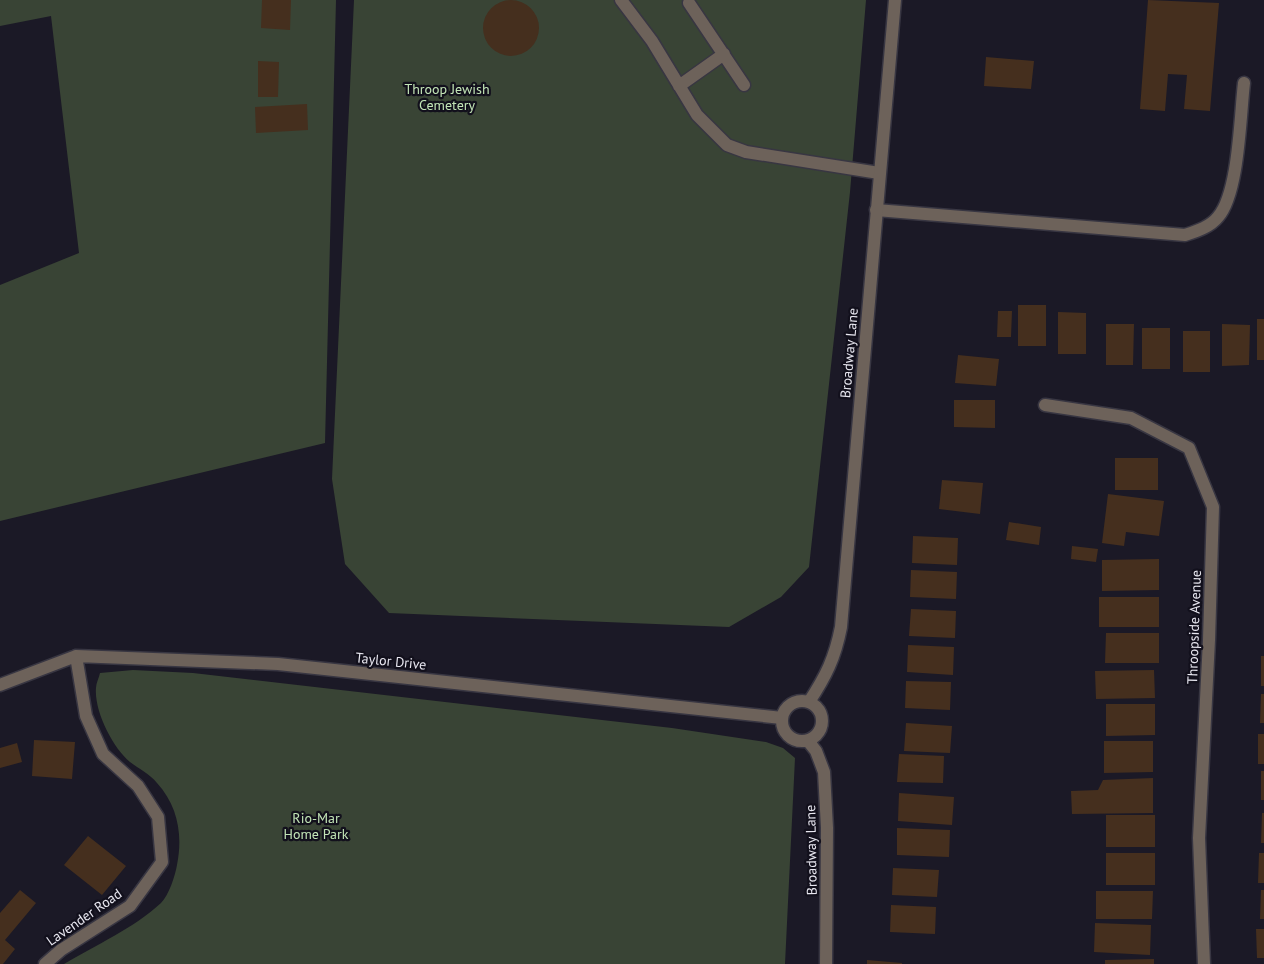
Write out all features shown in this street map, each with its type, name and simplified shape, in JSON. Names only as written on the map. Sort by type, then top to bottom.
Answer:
[{"type":"street","points":[[621,0],[652,41],[697,115],[727,145],[746,152],[879,173]]},
{"type":"street","name":"Broadway Lane","points":[[809,702],[826,676],[836,653],[841,627],[894,0]]},
{"type":"street","points":[[689,3],[744,85]]},
{"type":"street","points":[[679,86],[724,54]]},
{"type":"street","points":[[876,210],[1186,235],[1202,230],[1218,218],[1231,193],[1244,83]]},
{"type":"street","name":"Throopside Avenue","points":[[1045,404],[1131,418],[1189,448],[1212,507],[1209,640],[1199,838],[1204,964]]},
{"type":"street","name":"Taylor Drive","points":[[0,685],[76,656],[278,664],[782,718]]},
{"type":"street","name":"Lavender Road","points":[[45,964],[61,950],[130,906],[162,862],[158,817],[138,786],[103,754],[86,716],[76,656]]},
{"type":"street","points":[[797,701],[809,702],[819,710],[823,722],[819,734],[808,741],[795,740],[784,731],[782,718],[787,707],[797,701]]},
{"type":"street","name":"Broadway Lane","points":[[808,741],[816,751],[824,772],[827,828],[826,964]]},
{"type":"green space","points":[[0,0],[336,0],[325,443],[0,521],[0,285],[79,253],[51,16],[0,26]]},
{"type":"green space","name":"Throop Jewish Cemetery","points":[[354,0],[866,0],[850,192],[809,567],[781,597],[729,627],[389,613],[345,564],[332,479]]},
{"type":"green space","name":"Rio-Mar Home Park","points":[[133,670],[193,673],[672,728],[766,742],[783,748],[795,758],[785,964],[64,964],[127,928],[161,903],[167,895],[176,869],[179,854],[179,832],[170,801],[148,774],[130,762],[117,748],[101,718],[98,707],[96,684],[100,673]]},
{"type":"building","points":[[262,0],[291,0],[290,30],[261,28]]},
{"type":"building","points":[[511,0],[522,2],[531,8],[537,17],[539,28],[537,39],[531,48],[522,54],[511,56],[500,54],[491,48],[485,39],[483,28],[485,17],[491,8],[500,2]]},
{"type":"building","points":[[1148,0],[1219,3],[1210,111],[1184,109],[1187,75],[1168,74],[1165,111],[1140,109]]},
{"type":"building","points":[[986,57],[1034,61],[1031,89],[984,86]]},
{"type":"building","points":[[258,61],[279,62],[278,97],[258,97]]},
{"type":"building","points":[[307,104],[308,130],[256,133],[255,107]]},
{"type":"building","points":[[1018,305],[1046,305],[1046,346],[1018,346]]},
{"type":"building","points":[[998,311],[1012,311],[1011,337],[997,337]]},
{"type":"building","points":[[1058,312],[1086,313],[1086,354],[1058,354]]},
{"type":"building","points":[[1257,319],[1264,319],[1264,360],[1257,360]]},
{"type":"building","points":[[1106,324],[1134,324],[1133,365],[1106,365]]},
{"type":"building","points":[[1222,324],[1250,325],[1249,365],[1222,366]]},
{"type":"building","points":[[1142,328],[1170,328],[1170,369],[1142,369]]},
{"type":"building","points":[[1183,331],[1210,331],[1210,372],[1183,372]]},
{"type":"building","points":[[958,355],[999,359],[996,386],[955,383]]},
{"type":"building","points":[[954,400],[995,400],[995,428],[954,427]]},
{"type":"building","points":[[1115,458],[1158,458],[1158,490],[1115,490]]},
{"type":"building","points":[[942,480],[983,483],[980,514],[939,509]]},
{"type":"building","points":[[1108,494],[1164,501],[1159,536],[1126,532],[1124,546],[1102,543]]},
{"type":"building","points":[[1009,522],[1041,527],[1039,545],[1006,540]]},
{"type":"building","points":[[913,536],[958,538],[957,565],[912,563]]},
{"type":"building","points":[[1072,546],[1098,549],[1096,562],[1071,559]]},
{"type":"building","points":[[1159,559],[1159,590],[1102,591],[1102,560]]},
{"type":"building","points":[[911,570],[957,572],[956,599],[910,597]]},
{"type":"building","points":[[1099,597],[1159,597],[1159,627],[1099,627]]},
{"type":"building","points":[[911,609],[956,611],[955,638],[909,636]]},
{"type":"building","points":[[1106,633],[1159,633],[1159,663],[1105,663]]},
{"type":"building","points":[[908,645],[954,647],[953,675],[907,672]]},
{"type":"building","points":[[1261,656],[1264,656],[1264,686],[1261,686]]},
{"type":"building","points":[[1154,670],[1155,698],[1096,699],[1095,671]]},
{"type":"building","points":[[906,681],[951,682],[950,710],[905,708]]},
{"type":"building","points":[[1261,694],[1264,694],[1264,723],[1260,723]]},
{"type":"building","points":[[1106,704],[1155,704],[1155,735],[1106,736]]},
{"type":"building","points":[[906,723],[952,726],[950,753],[904,751]]},
{"type":"building","points":[[1258,734],[1264,734],[1264,764],[1258,764]]},
{"type":"building","points":[[34,740],[75,742],[72,779],[32,776]]},
{"type":"building","points":[[1104,741],[1153,741],[1153,772],[1104,773]]},
{"type":"building","points":[[17,743],[22,762],[0,768],[0,748]]},
{"type":"building","points":[[899,754],[944,756],[943,783],[897,782]]},
{"type":"building","points":[[1261,771],[1264,771],[1264,800],[1261,800]]},
{"type":"building","points":[[1153,778],[1153,813],[1072,814],[1071,791],[1098,790],[1103,780]]},
{"type":"building","points":[[899,793],[954,797],[952,825],[898,821]]},
{"type":"building","points":[[1262,813],[1264,813],[1264,843],[1261,843]]},
{"type":"building","points":[[1106,815],[1155,815],[1155,847],[1106,847]]},
{"type":"building","points":[[897,828],[950,830],[949,857],[897,855]]},
{"type":"building","points":[[88,836],[126,866],[102,895],[64,865]]},
{"type":"building","points":[[1106,853],[1155,853],[1155,885],[1106,885]]},
{"type":"building","points":[[1259,853],[1264,853],[1264,883],[1258,883]]},
{"type":"building","points":[[893,868],[939,870],[937,897],[892,895]]},
{"type":"building","points":[[20,890],[36,903],[5,940],[15,949],[3,964],[0,964],[0,913]]},
{"type":"building","points":[[1261,890],[1264,890],[1264,919],[1260,919]]},
{"type":"building","points":[[1096,891],[1153,891],[1152,919],[1096,919]]},
{"type":"building","points":[[891,905],[936,907],[935,934],[890,932]]},
{"type":"building","points":[[1095,923],[1151,925],[1150,955],[1094,952]]},
{"type":"building","points":[[1256,929],[1264,929],[1264,958],[1257,958]]},
{"type":"building","points":[[1154,959],[1154,964],[1105,964],[1105,960]]},
{"type":"building","points":[[867,960],[902,963],[902,964],[867,964]]}]
